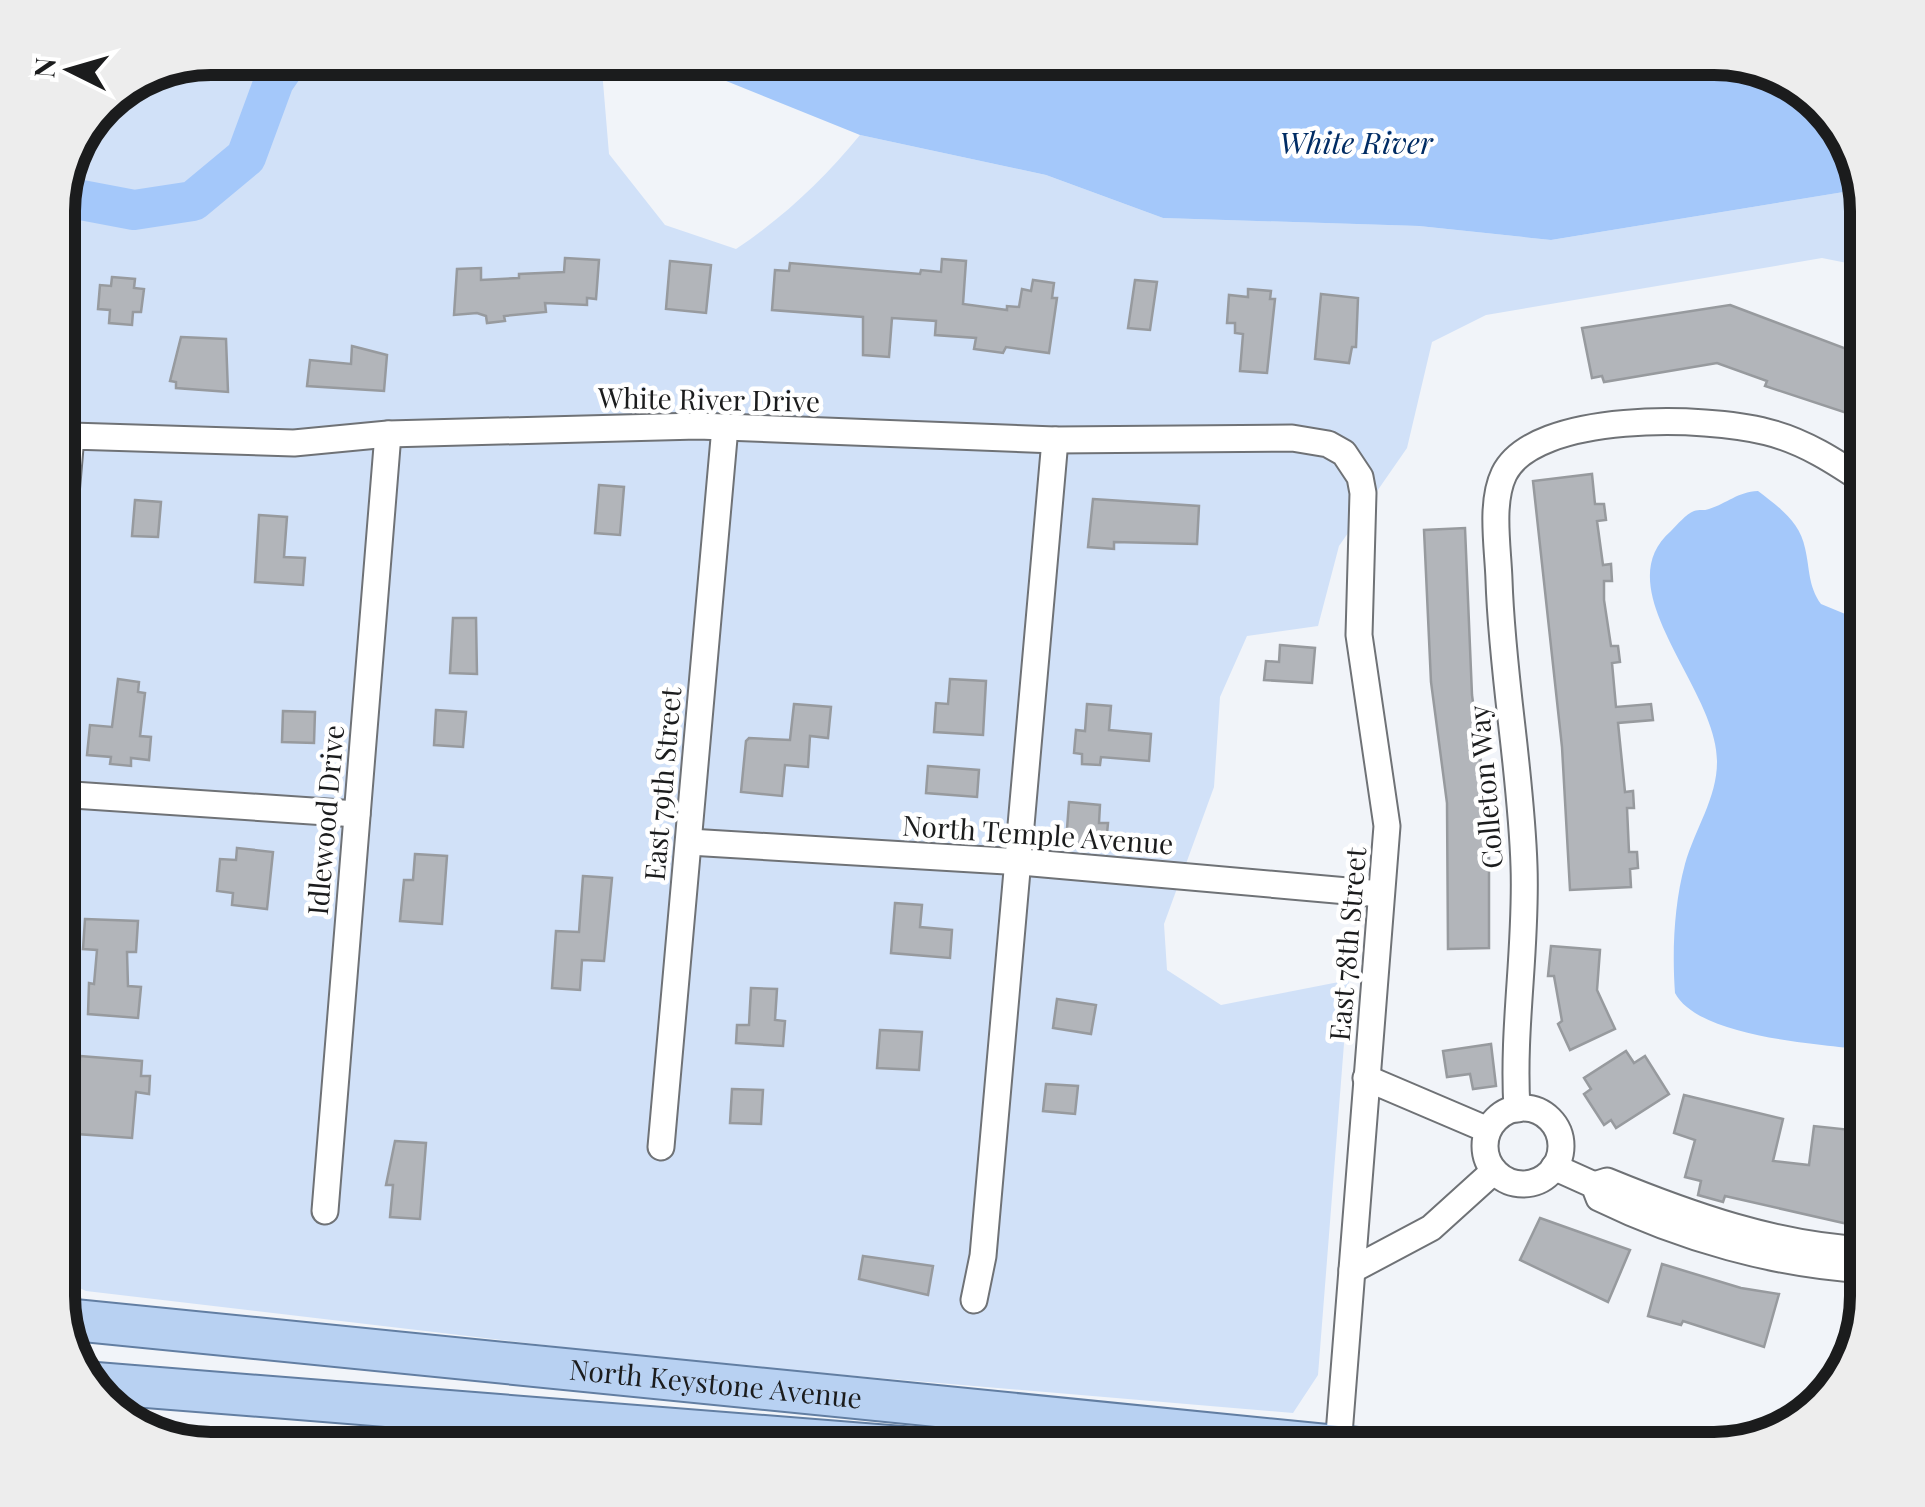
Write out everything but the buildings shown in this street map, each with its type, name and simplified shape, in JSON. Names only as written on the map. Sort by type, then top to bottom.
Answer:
[{"type":"main road","name":"North Keystone Avenue","points":[[78,1320],[1192,1432]]},
{"type":"main road","name":"North Keystone Avenue","points":[[108,1385],[700,1432]]},
{"type":"street","name":"Colleton Way","points":[[1517,1108],[1514,1054],[1523,944],[1524,852],[1500,614],[1501,480],[1524,448],[1544,440],[1636,423],[1715,421],[1804,445],[1850,472]]},
{"type":"street","name":"White River Drive","points":[[75,436],[294,442],[388,434],[724,428],[1055,440],[1292,438],[1328,444],[1344,453]]},
{"type":"street","name":"East 79th Street","points":[[660,1146],[724,428]]},
{"type":"street","name":"Idlewood Drive","points":[[324,1210],[388,434]]},
{"type":"street","points":[[974,1300],[983,1256],[1021,862],[1055,440]]},
{"type":"street","name":"East 78th Street","points":[[1344,453],[1354,462],[1363,493],[1359,634],[1386,811],[1352,1270],[1352,1432]]},
{"type":"street","points":[[75,795],[357,814]]},
{"type":"street","name":"North Temple Avenue","points":[[689,842],[1021,862],[1381,894]]},
{"type":"street","points":[[1366,1078],[1488,1130]]},
{"type":"street","points":[[1517,1108],[1534,1109],[1556,1128],[1561,1146],[1554,1166],[1538,1181],[1522,1184],[1494,1171],[1485,1148],[1488,1130],[1502,1114],[1517,1108]]},
{"type":"street","points":[[1554,1166],[1594,1185],[1607,1181],[1656,1202],[1758,1234],[1850,1247]]},
{"type":"street","points":[[1352,1270],[1431,1228],[1494,1171]]},
{"type":"street","points":[[1594,1185],[1599,1198],[1666,1227],[1759,1254],[1850,1267]]},
{"type":"shaded area","points":[[211,75],[602,75],[609,154],[665,225],[736,249],[802,197],[860,135],[1046,175],[1163,218],[1419,226],[1551,240],[1848,191],[1850,264],[1822,258],[1486,315],[1432,342],[1407,448],[1339,546],[1318,626],[1247,636],[1220,697],[1214,787],[1164,924],[1167,970],[1221,1005],[1349,980],[1318,1375],[1293,1413],[681,1361],[86,1291],[75,1286],[75,202],[89,151],[111,120],[120,120],[121,109],[159,85]]},
{"type":"water","name":"White River","points":[[711,75],[1714,75],[1758,82],[1797,103],[1827,135],[1843,167],[1848,191],[1551,240],[1419,226],[1163,218],[1046,175],[860,135]]},
{"type":"water","points":[[1758,491],[1781,509],[1802,539],[1812,584],[1821,604],[1850,616],[1850,1048],[1734,1029],[1688,1008],[1675,993],[1678,895],[1685,864],[1710,801],[1717,762],[1713,733],[1656,610],[1650,581],[1654,555],[1682,520],[1691,512],[1709,509]]},
{"type":"waterway","points":[[76,199],[134,210],[193,201],[246,157],[278,75]]}]
